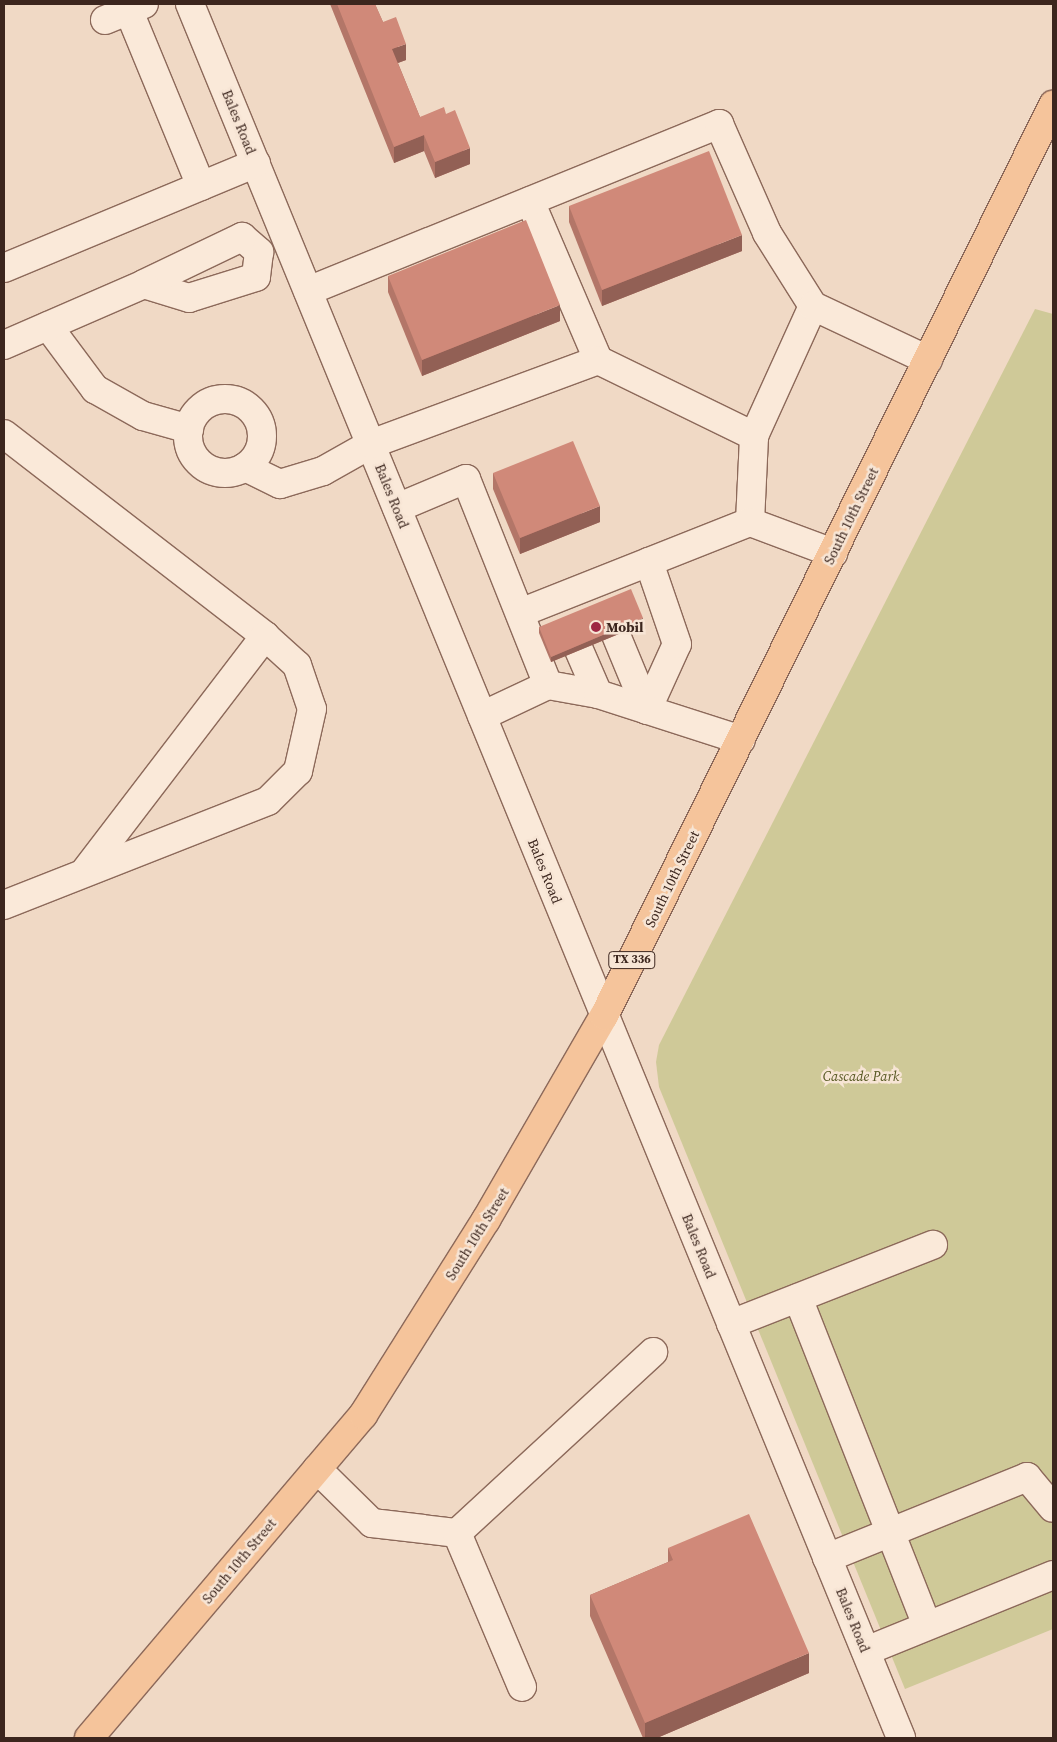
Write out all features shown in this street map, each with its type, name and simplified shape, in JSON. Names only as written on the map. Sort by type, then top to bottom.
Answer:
[{"type":"main road","name":"South 10th Street","points":[[89,1738],[363,1415],[430,1309],[604,1016],[1053,105]]},
{"type":"street","name":"Bales Road","points":[[190,4],[902,1738]]},
{"type":"street","points":[[126,9],[201,186]]},
{"type":"street","points":[[308,291],[719,124],[767,233],[813,306],[928,360]]},
{"type":"street","points":[[4,268],[256,163]]},
{"type":"street","points":[[530,201],[598,360],[754,436]]},
{"type":"street","points":[[4,345],[144,284],[242,238],[259,252]]},
{"type":"street","points":[[259,252],[288,241]]},
{"type":"street","points":[[144,284],[189,298],[256,277],[259,252]]},
{"type":"street","points":[[750,522],[754,436],[813,306]]},
{"type":"street","points":[[48,326],[95,390],[143,416],[189,429]]},
{"type":"street","points":[[245,467],[280,484],[323,471],[371,444],[598,360]]},
{"type":"street","points":[[233,400],[245,404],[254,412],[262,435],[255,459],[245,467],[222,473],[210,469],[193,452],[189,429],[200,408],[210,402],[233,400]]},
{"type":"street","points":[[4,434],[265,636],[297,665],[312,709],[298,771],[268,801],[86,870],[4,905]]},
{"type":"street","points":[[397,508],[466,479],[548,685]]},
{"type":"street","points":[[520,613],[562,609],[600,594],[649,562],[750,522],[833,553]]},
{"type":"street","points":[[647,710],[677,644],[649,562]]},
{"type":"street","points":[[616,635],[647,710]]},
{"type":"street","points":[[86,870],[265,636]]},
{"type":"street","points":[[579,650],[598,694]]},
{"type":"street","points":[[482,716],[548,685],[598,694],[740,740]]},
{"type":"street","points":[[731,1324],[933,1245]]},
{"type":"street","points":[[798,1298],[927,1626]]},
{"type":"street","points":[[317,1469],[372,1523],[457,1533],[653,1352]]},
{"type":"street","points":[[827,1558],[1027,1477],[1053,1508]]},
{"type":"street","points":[[457,1533],[522,1687]]},
{"type":"street","points":[[866,1651],[1053,1576]]},
{"type":"green space","name":"Cascade Park","points":[[1035,309],[1053,314],[1053,1629],[905,1689],[659,1087],[656,1062],[659,1045]]},
{"type":"building","points":[[337,4],[375,4],[383,22],[396,17],[406,44],[392,49],[420,117],[444,107],[446,114],[455,110],[470,148],[435,162],[424,135],[394,147]]},
{"type":"building","points":[[709,151],[742,235],[602,290],[569,206]]},
{"type":"building","points":[[526,220],[560,305],[422,360],[388,276]]},
{"type":"building","points":[[573,441],[600,506],[520,538],[493,473]]},
{"type":"building","points":[[631,589],[643,618],[551,657],[539,627]]},
{"type":"building","points":[[749,1514],[809,1653],[645,1723],[590,1595],[673,1560],[668,1548]]},
{"type":"place","name":"Mobil","points":[[596,627]]}]
